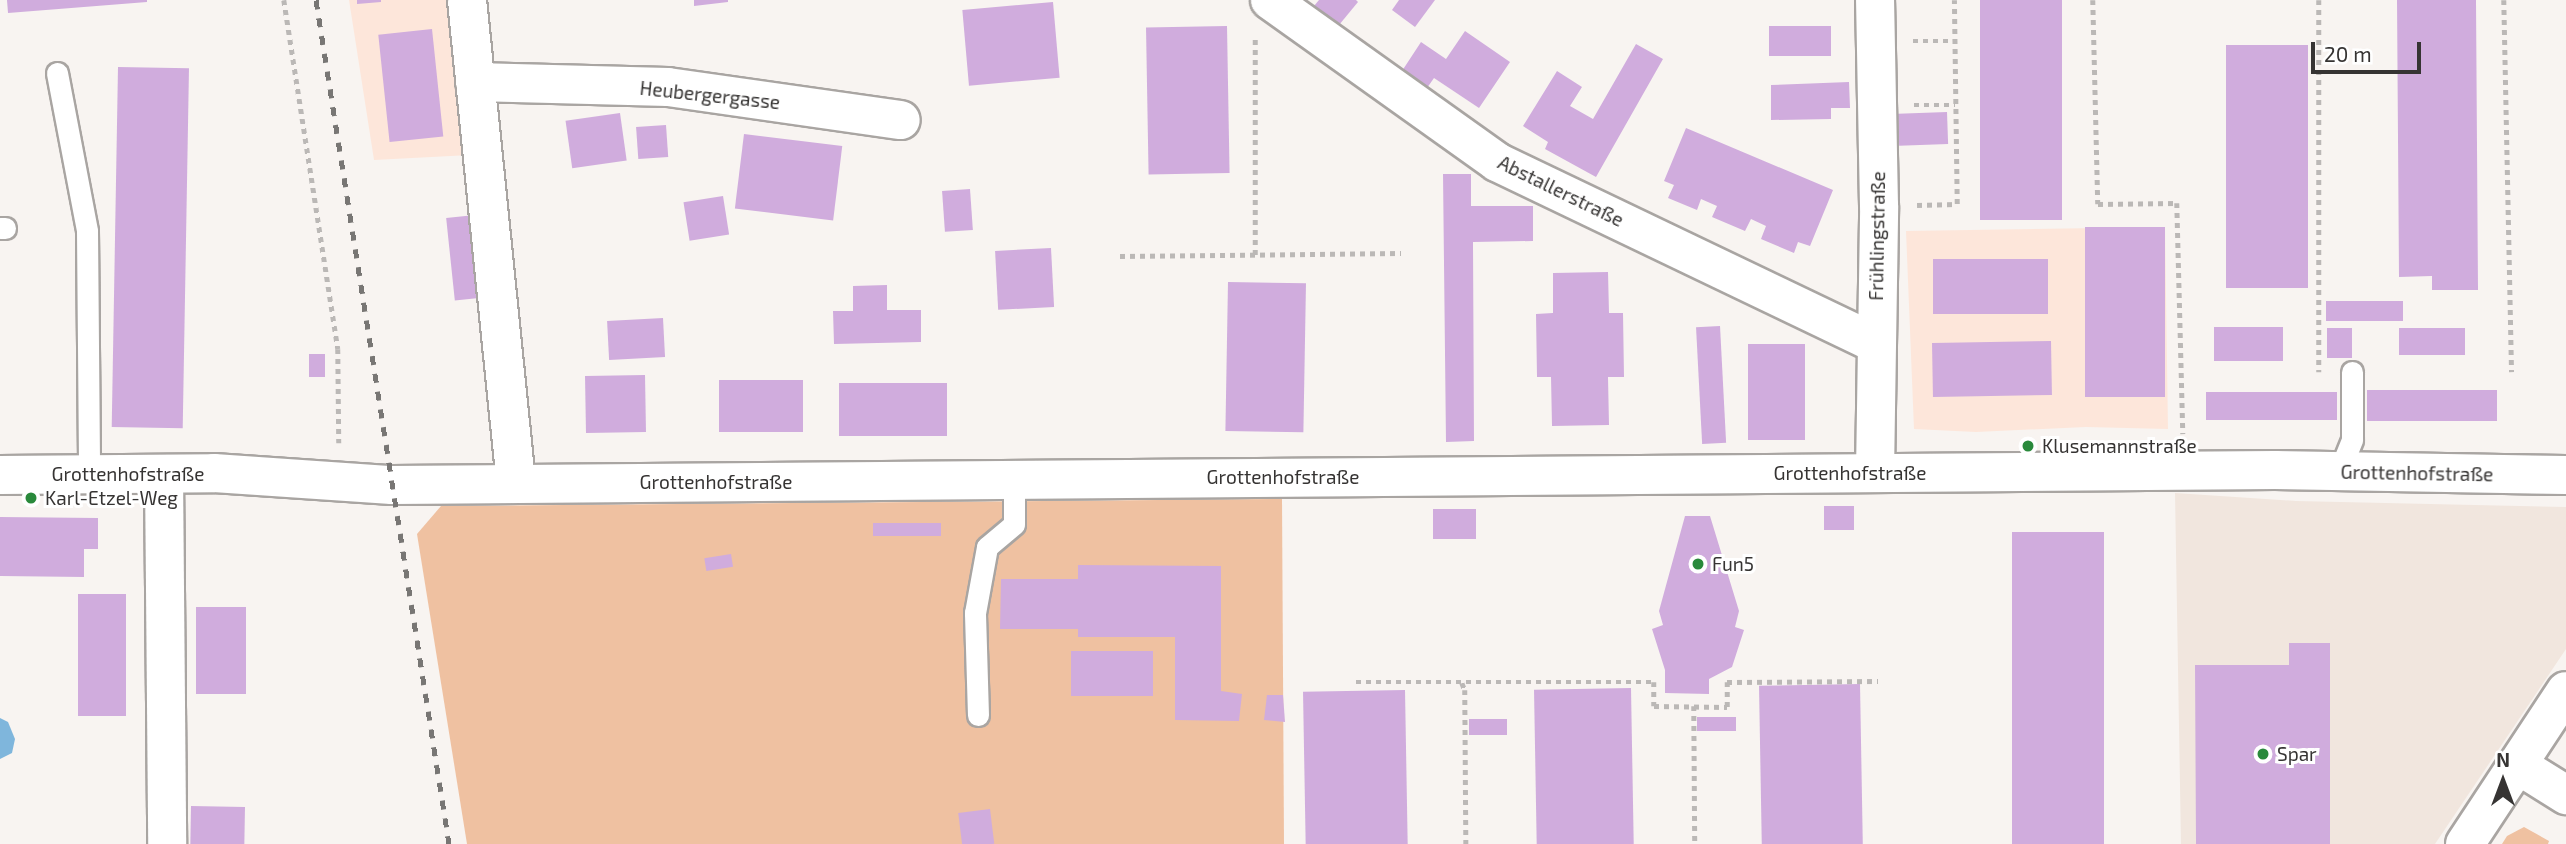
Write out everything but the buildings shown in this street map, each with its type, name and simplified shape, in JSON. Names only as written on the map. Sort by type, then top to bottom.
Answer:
[{"type":"main road","points":[[467,0],[516,484]]},
{"type":"main road","name":"Abstallerstraße","points":[[1270,0],[1497,162],[1874,343]]},
{"type":"main road","name":"Frühlingstraße","points":[[1874,473],[1874,343],[1879,206],[1875,0]]},
{"type":"main road","name":"Heubergergasse","points":[[475,82],[668,87],[901,120]]},
{"type":"main road","name":"Grottenhofstraße","points":[[0,475],[214,474],[334,483],[516,484],[2275,470],[2566,475]]},
{"type":"main road","points":[[164,474],[167,844]]},
{"type":"main road","points":[[2465,844],[2566,691]]},
{"type":"main road","points":[[2518,765],[2566,795]]},
{"type":"lane","points":[[57,73],[88,231],[89,474]]},
{"type":"lane","points":[[2339,472],[2353,439],[2352,372]]},
{"type":"lane","points":[[978,715],[975,613],[987,547],[1014,524],[1014,480]]},
{"type":"path","points":[[284,0],[338,349],[339,459],[334,483]]},
{"type":"path","points":[[1879,206],[1957,204],[1954,0]]},
{"type":"path","points":[[2093,0],[2098,204],[2176,203],[2183,442]]},
{"type":"path","points":[[2319,0],[2319,372]]},
{"type":"path","points":[[2504,0],[2512,372]]},
{"type":"path","points":[[1255,35],[1255,255]]},
{"type":"path","points":[[1120,256],[1401,253]]},
{"type":"path","points":[[1356,682],[1654,682],[1654,706],[1727,707],[1727,682],[1878,681]]},
{"type":"path","points":[[1462,683],[1465,690],[1466,844]]},
{"type":"path","points":[[1694,706],[1695,844]]},
{"type":"shaded area","points":[[349,0],[457,0],[470,155],[374,160]]},
{"type":"shaded area","points":[[2165,227],[2168,429],[2086,427],[1976,432],[1914,429],[1906,231]]},
{"type":"shaded area","points":[[2175,493],[2296,501],[2566,507],[2566,649],[2435,844],[2181,844]]},
{"type":"shaded area","points":[[1282,499],[1284,844],[467,844],[417,534],[441,506]]},
{"type":"shaded area","points":[[2524,827],[2549,841],[2548,844],[2502,844],[2507,836]]},
{"type":"water","points":[[0,718],[8,722],[15,739],[12,753],[0,759]]},
{"type":"railway","points":[[316,0],[449,844]]},
{"type":"place","name":"Klusemannstraße","points":[[2028,446]]},
{"type":"place","name":"Karl-Etzel-Weg","points":[[31,498]]},
{"type":"place","name":"Fun5","points":[[1698,564]]},
{"type":"place","name":"Spar","points":[[2263,754]]}]
